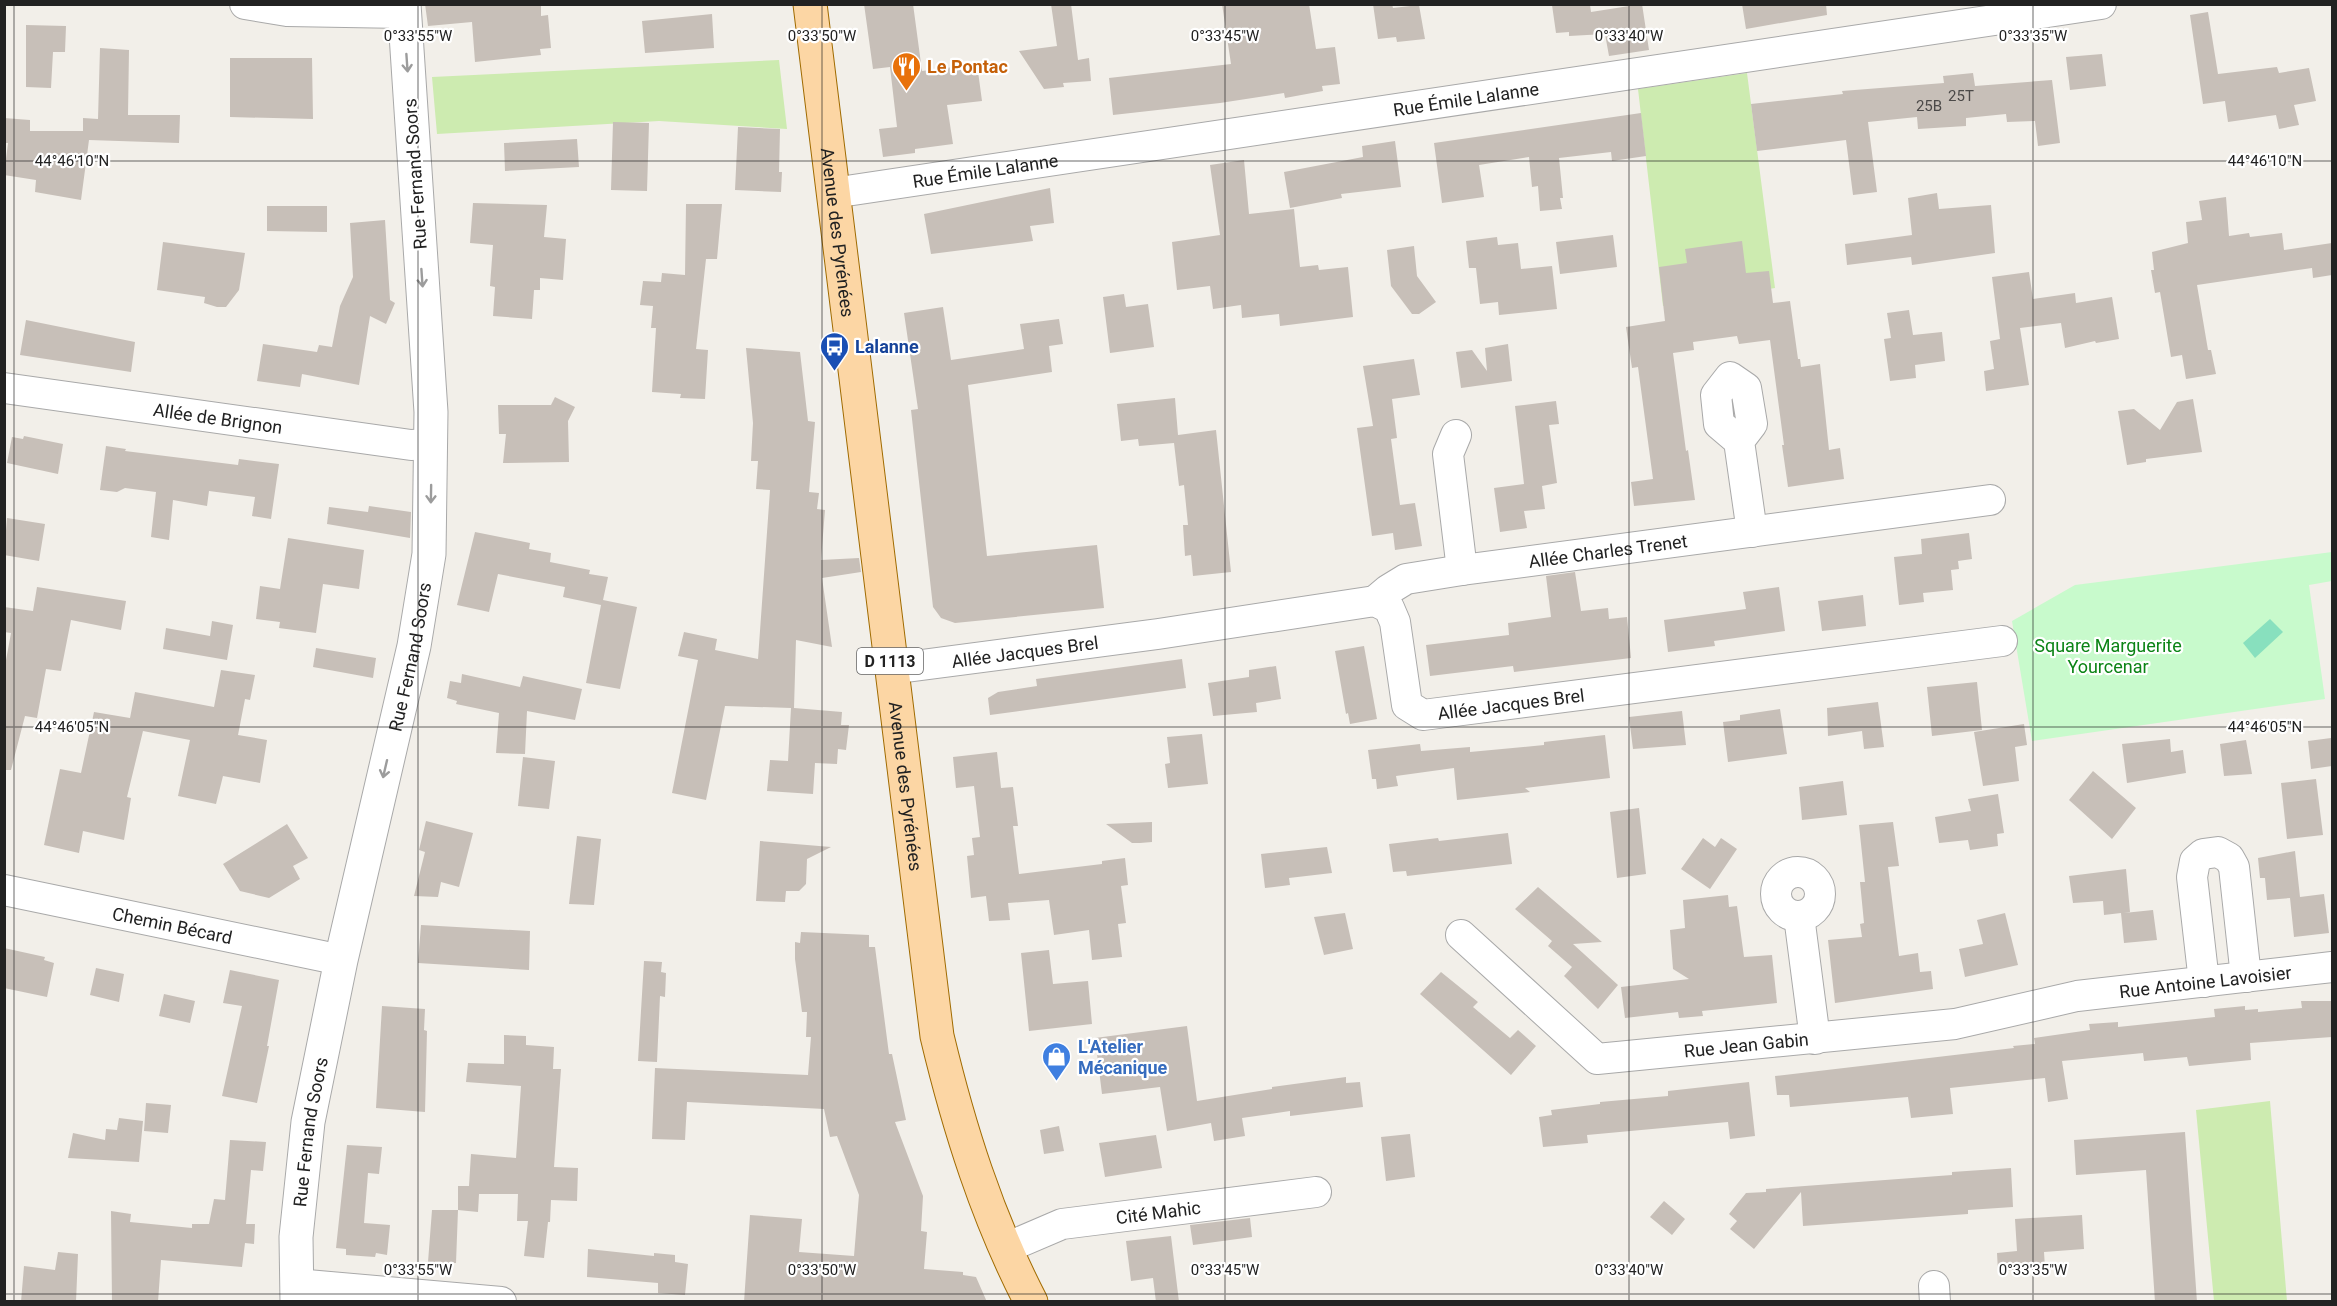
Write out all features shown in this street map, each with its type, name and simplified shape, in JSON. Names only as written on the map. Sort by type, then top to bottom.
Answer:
[{"type":"main road","name":"Avenue des Pyrénées","points":[[810,4],[937,1036],[962,1135],[987,1207],[1031,1302]]},
{"type":"street","points":[[245,4],[287,11],[404,9]]},
{"type":"street","name":"Rue Émile Lalanne","points":[[833,193],[2101,4]]},
{"type":"street","name":"Rue Fernand Soors","points":[[297,1293],[296,1237],[304,1144],[341,960],[414,646],[424,592],[430,532],[432,444],[404,9]]},
{"type":"street","name":"Allée de Brignon","points":[[4,388],[411,445],[432,444]]},
{"type":"street","points":[[1456,435],[1449,454],[1462,570]]},
{"type":"street","points":[[1739,441],[1752,532]]},
{"type":"street","name":"Allée Charles Trenet","points":[[1375,601],[1406,579],[1990,500]]},
{"type":"street","name":"Allée Jacques Brel","points":[[891,669],[1147,636],[1375,601],[1389,608],[1395,622],[1407,705],[1423,715],[2002,641]]},
{"type":"street","points":[[2204,982],[2192,877],[2195,861],[2203,854],[2218,852],[2229,858],[2234,867],[2246,977]]},
{"type":"street","name":"Chemin Bécard","points":[[4,890],[341,960]]},
{"type":"street","points":[[1799,915],[1815,1039]]},
{"type":"street","name":"Rue Jean Gabin","points":[[1461,935],[1597,1059],[1955,1024],[2077,996]]},
{"type":"street","name":"Rue Antoine Lavoisier","points":[[2077,996],[2332,967]]},
{"type":"street","name":"Cité Mahic","points":[[1006,1248],[1062,1224],[1316,1192]]},
{"type":"street","points":[[297,1293],[501,1302]]},
{"type":"green space","points":[[779,60],[787,129],[659,121],[437,134],[432,77]]},
{"type":"green space","points":[[1747,73],[1775,288],[1663,306],[1638,89]]},
{"type":"green space","name":"Square Marguerite Yourcenar","points":[[2332,552],[2332,581],[2309,585],[2325,699],[2032,741],[2012,621],[2075,585]]},
{"type":"green space","points":[[2270,619],[2283,632],[2255,658],[2243,643]]},
{"type":"green space","points":[[2270,1101],[2287,1301],[2214,1301],[2196,1110]]},
{"type":"building","points":[[425,4],[541,4],[541,16],[548,15],[551,48],[540,49],[541,55],[475,62],[472,22],[428,26]]},
{"type":"building","points":[[864,4],[913,4],[922,71],[977,64],[982,101],[947,105],[953,144],[915,149],[915,153],[883,157],[879,129],[897,127],[890,67],[873,69]]},
{"type":"building","points":[[1051,4],[1071,4],[1078,60],[1089,58],[1091,81],[1063,83],[1064,87],[1044,89],[1019,51],[1057,46]]},
{"type":"building","points":[[1222,4],[1309,4],[1316,49],[1335,47],[1340,84],[1322,86],[1323,91],[1285,98],[1284,93],[1113,115],[1109,78],[1231,64]]},
{"type":"building","points":[[1373,4],[1392,4],[1393,8],[1419,5],[1425,39],[1397,42],[1396,37],[1378,39]]},
{"type":"building","points":[[1642,4],[1649,50],[1609,56],[1605,34],[1569,36],[1569,32],[1556,33],[1552,5],[1590,5],[1591,12]]},
{"type":"building","points":[[1742,4],[1826,4],[1827,15],[1746,29]]},
{"type":"building","points":[[2208,12],[2218,74],[2277,67],[2279,73],[2309,68],[2316,101],[2294,105],[2299,125],[2279,129],[2276,115],[2228,122],[2225,101],[2203,104],[2190,15]]},
{"type":"building","points":[[712,14],[714,48],[645,53],[642,21]]},
{"type":"building","points":[[26,25],[66,26],[65,52],[53,52],[51,88],[26,87]]},
{"type":"building","points":[[100,48],[129,50],[128,115],[180,115],[179,143],[89,140],[81,200],[35,192],[36,180],[4,175],[8,143],[4,143],[4,118],[30,120],[30,131],[83,131],[83,118],[98,119]]},
{"type":"building","points":[[2102,54],[2106,86],[2070,90],[2066,57]]},
{"type":"building","points":[[230,58],[312,58],[313,119],[230,117]]},
{"type":"building","points":[[1973,73],[1975,86],[2052,80],[2060,143],[2038,146],[2035,121],[2007,122],[2006,114],[1966,118],[1966,126],[1918,129],[1917,117],[1868,122],[1877,192],[1853,195],[1846,140],[1757,151],[1751,104],[1843,94],[1842,91],[1944,83],[1943,76]]},
{"type":"building","points":[[1641,113],[1646,156],[1612,161],[1611,152],[1559,158],[1562,209],[1540,211],[1538,186],[1532,187],[1529,157],[1479,165],[1484,197],[1442,203],[1434,143]]},
{"type":"building","points":[[613,122],[649,123],[647,191],[611,190]]},
{"type":"building","points":[[738,127],[780,129],[781,192],[735,190]]},
{"type":"building","points":[[577,139],[579,167],[505,171],[504,143]]},
{"type":"building","points":[[1395,141],[1401,187],[1341,194],[1342,198],[1290,208],[1284,172],[1363,157],[1362,146]]},
{"type":"building","points":[[1244,160],[1249,214],[1294,209],[1300,267],[1318,265],[1319,270],[1348,267],[1353,317],[1280,326],[1279,314],[1242,318],[1241,305],[1213,309],[1210,286],[1177,290],[1172,242],[1220,235],[1210,165]]},
{"type":"building","points":[[1050,188],[1054,223],[1030,226],[1033,241],[931,254],[924,214]]},
{"type":"building","points":[[1937,193],[1939,209],[1991,205],[1995,253],[1912,265],[1911,257],[1847,265],[1845,244],[1912,235],[1908,198]]},
{"type":"building","points":[[2226,197],[2229,236],[2249,233],[2250,237],[2282,233],[2284,250],[2332,243],[2332,275],[2313,278],[2312,268],[2197,285],[2208,350],[2211,350],[2216,374],[2186,379],[2182,355],[2171,357],[2160,292],[2155,293],[2151,270],[2154,270],[2152,252],[2188,243],[2186,222],[2202,220],[2199,201]]},
{"type":"building","points":[[473,203],[547,205],[544,237],[566,239],[563,280],[540,278],[540,290],[534,290],[532,319],[493,316],[495,287],[490,286],[493,245],[470,243]]},
{"type":"building","points":[[686,204],[722,204],[717,259],[706,259],[696,349],[708,350],[705,399],[680,398],[681,394],[652,392],[656,328],[651,328],[653,306],[640,305],[643,281],[661,282],[662,273],[685,275]]},
{"type":"building","points":[[267,206],[327,206],[327,232],[267,231]]},
{"type":"building","points":[[385,220],[390,300],[395,303],[386,324],[370,316],[359,385],[302,374],[300,387],[257,381],[263,344],[317,352],[319,345],[332,347],[340,306],[353,277],[350,223]]},
{"type":"building","points":[[1613,235],[1617,267],[1560,274],[1556,242]]},
{"type":"building","points":[[1497,237],[1498,245],[1518,243],[1521,269],[1552,266],[1557,309],[1499,315],[1498,302],[1480,304],[1476,268],[1469,268],[1466,241]]},
{"type":"building","points":[[1742,241],[1746,273],[1769,271],[1773,303],[1790,301],[1801,367],[1820,364],[1829,450],[1840,448],[1844,479],[1788,487],[1770,340],[1739,344],[1737,336],[1693,342],[1694,350],[1673,353],[1695,500],[1634,506],[1631,482],[1653,479],[1638,367],[1632,368],[1626,327],[1665,321],[1659,267],[1687,263],[1685,249]]},
{"type":"building","points":[[163,242],[245,253],[239,290],[226,307],[204,303],[205,297],[157,290]]},
{"type":"building","points":[[1414,246],[1417,276],[1436,302],[1419,314],[1412,314],[1391,286],[1387,250]]},
{"type":"building","points":[[2029,272],[2033,299],[2075,293],[2076,303],[2112,297],[2119,339],[2096,343],[2095,341],[2065,348],[2061,323],[2020,328],[2029,385],[1986,391],[1984,371],[1994,369],[1990,341],[2000,339],[1992,277]]},
{"type":"building","points":[[1124,294],[1126,307],[1148,304],[1154,347],[1110,353],[1103,297]]},
{"type":"building","points":[[943,307],[951,360],[1024,349],[1020,324],[1059,319],[1063,344],[1049,346],[1052,372],[968,385],[987,556],[1097,545],[1104,608],[955,623],[941,618],[933,607],[911,410],[918,409],[904,313]]},
{"type":"building","points":[[1909,310],[1913,335],[1942,332],[1945,361],[1915,365],[1916,378],[1890,381],[1884,339],[1891,338],[1887,313]]},
{"type":"building","points":[[26,320],[135,342],[131,372],[20,355]]},
{"type":"building","points":[[1508,344],[1512,381],[1461,388],[1456,352],[1472,350],[1487,371],[1485,348]]},
{"type":"building","points":[[746,348],[800,352],[808,421],[815,422],[809,492],[819,493],[817,509],[825,510],[821,560],[859,558],[861,572],[822,578],[832,647],[796,640],[794,708],[842,712],[841,725],[849,725],[846,750],[838,749],[837,764],[815,763],[813,794],[767,791],[770,760],[788,761],[791,708],[725,706],[706,800],[672,793],[698,660],[678,656],[684,632],[717,639],[715,650],[758,659],[770,490],[756,489],[758,461],[751,461],[753,423]]},
{"type":"building","points":[[1414,359],[1420,395],[1392,399],[1397,438],[1391,439],[1400,505],[1415,503],[1422,546],[1395,550],[1393,533],[1372,536],[1357,428],[1373,426],[1363,366]]},
{"type":"building","points":[[555,397],[575,407],[568,421],[569,462],[503,463],[506,434],[499,434],[498,405],[551,405]]},
{"type":"building","points":[[1175,398],[1178,435],[1216,430],[1231,572],[1193,576],[1191,555],[1185,556],[1183,525],[1188,525],[1184,485],[1179,486],[1174,443],[1139,446],[1138,439],[1121,441],[1117,404]]},
{"type":"building","points":[[2193,399],[2202,452],[2146,459],[2146,462],[2127,465],[2118,411],[2134,409],[2160,430],[2177,402]]},
{"type":"building","points":[[1556,401],[1559,424],[1549,425],[1557,483],[1542,486],[1545,509],[1524,511],[1527,528],[1500,532],[1494,488],[1524,484],[1515,406]]},
{"type":"building","points":[[24,436],[63,444],[58,474],[7,463],[12,437],[23,439]]},
{"type":"building","points":[[106,446],[126,449],[125,451],[238,465],[239,459],[279,464],[271,519],[252,516],[255,497],[209,491],[207,506],[173,500],[169,540],[151,537],[156,492],[125,488],[117,492],[100,490]]},
{"type":"building","points":[[369,506],[411,512],[410,538],[327,524],[329,507],[368,512]]},
{"type":"building","points":[[7,518],[45,524],[39,561],[4,555]]},
{"type":"building","points":[[475,532],[530,543],[529,549],[551,553],[550,562],[590,570],[589,574],[608,577],[603,600],[637,607],[620,689],[586,683],[601,605],[563,597],[565,587],[498,574],[489,612],[457,605]]},
{"type":"building","points":[[1969,533],[1972,559],[1958,561],[1959,569],[1951,570],[1953,590],[1923,593],[1924,602],[1899,605],[1894,557],[1922,554],[1921,539]]},
{"type":"building","points":[[288,538],[364,550],[359,589],[323,584],[316,633],[279,628],[280,622],[256,619],[260,586],[280,589]]},
{"type":"building","points":[[1575,572],[1581,611],[1608,608],[1609,619],[1627,617],[1631,658],[1514,672],[1513,666],[1430,676],[1426,645],[1509,635],[1508,623],[1551,617],[1546,576]]},
{"type":"building","points":[[37,587],[126,601],[121,630],[71,620],[61,671],[46,669],[37,718],[25,716],[11,770],[4,770],[4,671],[11,633],[4,632],[4,607],[33,611]]},
{"type":"building","points":[[1779,587],[1785,631],[1714,641],[1715,646],[1668,652],[1664,620],[1746,609],[1743,592]]},
{"type":"building","points":[[1863,595],[1866,626],[1822,631],[1818,601]]},
{"type":"building","points":[[212,621],[233,625],[227,660],[163,649],[166,628],[210,636]]},
{"type":"building","points":[[1364,646],[1377,719],[1350,724],[1348,713],[1346,714],[1335,651]]},
{"type":"building","points":[[316,648],[376,658],[373,678],[313,667]]},
{"type":"building","points":[[1182,659],[1186,688],[990,715],[988,698],[998,692],[1037,686],[1036,679]]},
{"type":"building","points":[[1276,666],[1281,699],[1256,703],[1257,712],[1213,716],[1208,683],[1249,677],[1249,670]]},
{"type":"building","points":[[221,670],[255,675],[250,700],[245,699],[238,735],[267,740],[260,783],[223,776],[216,804],[178,796],[190,740],[143,731],[127,797],[131,798],[124,840],[83,831],[79,853],[44,845],[60,769],[81,773],[94,712],[130,718],[135,692],[214,707]]},
{"type":"building","points":[[462,674],[520,687],[523,676],[582,689],[575,720],[527,711],[525,754],[496,753],[499,713],[456,704],[457,701],[447,698],[450,681],[461,683]]},
{"type":"building","points":[[1977,682],[1982,730],[1932,736],[1927,687]]},
{"type":"building","points":[[1878,702],[1884,747],[1864,749],[1862,731],[1828,736],[1827,708]]},
{"type":"building","points":[[1780,709],[1787,754],[1728,762],[1723,722],[1740,720],[1740,715]]},
{"type":"building","points":[[1682,711],[1686,745],[1633,749],[1629,717]]},
{"type":"building","points":[[2024,724],[2027,745],[2015,747],[2019,781],[1983,786],[1974,732]]},
{"type":"building","points":[[1202,734],[1208,784],[1168,788],[1165,764],[1170,763],[1167,737]]},
{"type":"building","points":[[1605,735],[1610,778],[1525,788],[1530,792],[1457,800],[1454,768],[1396,776],[1398,786],[1377,789],[1376,779],[1372,779],[1368,750],[1420,744],[1421,751],[1470,747],[1470,752],[1544,745],[1544,742]]},
{"type":"building","points":[[2331,738],[2332,766],[2311,769],[2308,741]]},
{"type":"building","points":[[2170,739],[2171,752],[2183,750],[2186,773],[2127,783],[2122,744]]},
{"type":"building","points":[[2246,740],[2252,774],[2224,776],[2220,744]]},
{"type":"building","points":[[997,752],[1001,788],[1013,787],[1018,826],[1013,826],[1019,874],[1102,864],[1102,861],[1125,858],[1128,885],[1121,886],[1126,923],[1118,924],[1122,957],[1092,960],[1089,930],[1054,935],[1049,900],[1008,903],[1010,920],[989,921],[986,896],[971,898],[967,856],[974,855],[972,838],[980,837],[974,786],[956,788],[953,757]]},
{"type":"building","points":[[523,757],[555,761],[549,809],[518,806]]},
{"type":"building","points":[[2093,771],[2136,808],[2112,839],[2069,800]]},
{"type":"building","points":[[2316,779],[2323,835],[2287,839],[2281,783]]},
{"type":"building","points":[[1843,781],[1847,815],[1802,820],[1799,787]]},
{"type":"building","points":[[1998,794],[2004,833],[1997,834],[1998,846],[1970,850],[1968,840],[1939,843],[1935,817],[1971,811],[1968,799]]},
{"type":"building","points":[[1639,808],[1646,874],[1617,878],[1610,812]]},
{"type":"building","points":[[426,821],[473,833],[459,887],[441,882],[438,897],[414,896],[425,852],[419,850]]},
{"type":"building","points":[[1152,822],[1152,842],[1140,843],[1132,843],[1106,824]]},
{"type":"building","points":[[1893,822],[1899,866],[1888,867],[1899,956],[1918,953],[1920,972],[1931,971],[1933,989],[1835,1003],[1828,940],[1862,937],[1860,924],[1864,923],[1860,882],[1865,882],[1859,825]]},
{"type":"building","points":[[287,824],[308,858],[293,866],[300,879],[269,898],[240,891],[223,864]]},
{"type":"building","points":[[1508,833],[1512,864],[1407,876],[1406,871],[1393,872],[1389,844]]},
{"type":"building","points":[[577,836],[601,839],[594,905],[569,904]]},
{"type":"building","points":[[1703,838],[1715,847],[1721,838],[1737,849],[1710,889],[1681,869]]},
{"type":"building","points":[[760,841],[831,847],[807,859],[806,884],[799,891],[786,891],[785,902],[756,901]]},
{"type":"building","points":[[1327,847],[1332,873],[1289,878],[1290,885],[1265,888],[1261,854]]},
{"type":"building","points":[[2295,851],[2300,897],[2324,894],[2329,933],[2294,937],[2290,898],[2267,900],[2265,878],[2260,878],[2258,858]]},
{"type":"building","points":[[2126,869],[2130,912],[2124,913],[2153,910],[2157,940],[2124,943],[2121,913],[2104,915],[2103,901],[2073,903],[2069,876]]},
{"type":"building","points":[[1538,887],[1602,942],[1573,944],[1618,985],[1598,1009],[1564,976],[1572,967],[1548,946],[1552,941],[1515,909]]},
{"type":"building","points":[[1728,895],[1729,907],[1737,906],[1744,957],[1772,955],[1777,1003],[1702,1011],[1703,1016],[1679,1018],[1678,1012],[1625,1018],[1621,987],[1689,979],[1673,969],[1670,930],[1685,928],[1683,900]]},
{"type":"building","points":[[1345,913],[1353,949],[1324,955],[1314,917]]},
{"type":"building","points":[[2005,913],[2018,965],[1965,977],[1959,949],[1983,944],[1977,920]]},
{"type":"building","points":[[421,925],[530,931],[529,970],[418,963]]},
{"type":"building","points":[[801,932],[869,935],[869,947],[875,947],[889,1054],[892,1054],[906,1120],[895,1122],[923,1196],[921,1231],[927,1232],[924,1269],[963,1272],[963,1275],[976,1277],[987,1302],[744,1302],[750,1215],[802,1219],[799,1252],[854,1256],[859,1195],[837,1136],[830,1137],[824,1109],[687,1102],[685,1140],[652,1139],[655,1068],[808,1075],[811,1037],[806,1037],[807,1012],[802,1012],[795,959],[795,942],[800,943]]},
{"type":"building","points":[[4,948],[45,957],[44,960],[54,963],[47,997],[4,988]]},
{"type":"building","points":[[1049,950],[1053,984],[1088,981],[1092,1024],[1029,1031],[1021,953]]},
{"type":"building","points":[[644,961],[662,962],[661,972],[666,973],[665,997],[660,996],[657,1062],[638,1061]]},
{"type":"building","points":[[96,968],[124,974],[119,1002],[90,995]]},
{"type":"building","points":[[230,970],[279,980],[257,1103],[222,1096],[242,1006],[223,1003]]},
{"type":"building","points":[[1441,972],[1478,1002],[1473,1007],[1510,1038],[1518,1030],[1536,1046],[1511,1075],[1420,994]]},
{"type":"building","points":[[164,994],[195,1001],[190,1023],[159,1016]]},
{"type":"building","points":[[2301,1001],[2332,1001],[2332,1037],[2250,1043],[2251,1060],[2189,1066],[2187,1057],[2144,1061],[2143,1053],[2062,1061],[2068,1099],[2048,1102],[2045,1078],[1950,1088],[1953,1114],[1911,1118],[1908,1097],[1790,1107],[1789,1095],[1777,1095],[1775,1076],[2014,1048],[2013,1046],[2035,1044],[2034,1038],[2090,1030],[2089,1024],[2118,1022],[2118,1027],[2215,1017],[2214,1009],[2245,1006],[2245,1010],[2258,1009],[2258,1012],[2302,1008]]},
{"type":"building","points":[[382,1006],[425,1009],[424,1030],[427,1031],[425,1112],[376,1108]]},
{"type":"building","points":[[1187,1026],[1197,1101],[1272,1089],[1272,1087],[1346,1077],[1346,1083],[1360,1082],[1363,1107],[1290,1116],[1290,1111],[1242,1118],[1245,1136],[1214,1141],[1211,1123],[1167,1131],[1160,1087],[1102,1094],[1095,1038]]},
{"type":"building","points":[[504,1035],[526,1036],[526,1045],[554,1047],[553,1069],[561,1069],[554,1167],[578,1168],[577,1201],[551,1200],[544,1258],[524,1256],[528,1221],[517,1221],[518,1194],[479,1194],[478,1212],[458,1210],[458,1186],[469,1186],[471,1154],[516,1158],[521,1086],[466,1082],[468,1063],[504,1064]]},
{"type":"building","points":[[1749,1082],[1755,1136],[1730,1139],[1728,1122],[1587,1135],[1588,1143],[1543,1147],[1539,1117],[1552,1115],[1551,1110],[1600,1104],[1600,1102],[1668,1096],[1668,1091]]},
{"type":"building","points":[[146,1103],[171,1105],[168,1133],[144,1131]]},
{"type":"building","points":[[119,1118],[143,1121],[139,1162],[68,1158],[73,1133],[105,1140],[106,1129],[117,1130]]},
{"type":"building","points":[[1059,1126],[1064,1151],[1044,1154],[1040,1130]]},
{"type":"building","points":[[2185,1132],[2197,1302],[2155,1302],[2146,1170],[2076,1175],[2074,1140]]},
{"type":"building","points":[[1410,1134],[1415,1177],[1386,1181],[1381,1137]]},
{"type":"building","points":[[1156,1135],[1162,1168],[1105,1177],[1099,1143]]},
{"type":"building","points":[[230,1140],[266,1142],[263,1171],[251,1170],[246,1224],[255,1224],[254,1244],[245,1243],[242,1267],[161,1260],[158,1302],[112,1302],[111,1211],[131,1214],[130,1222],[192,1228],[192,1224],[209,1224],[214,1199],[225,1200]]},
{"type":"building","points":[[347,1145],[382,1147],[379,1174],[368,1173],[364,1223],[390,1225],[387,1255],[376,1253],[375,1257],[346,1255],[346,1249],[336,1248]]},
{"type":"building","points":[[2011,1168],[2013,1207],[1968,1210],[1968,1214],[1803,1226],[1801,1192],[1754,1249],[1730,1229],[1737,1221],[1729,1214],[1746,1193],[1766,1192],[1766,1189],[1952,1175],[1952,1172]]},
{"type":"building","points":[[1664,1201],[1685,1219],[1672,1235],[1650,1217]]},
{"type":"building","points":[[432,1210],[458,1210],[456,1263],[428,1262]]},
{"type":"building","points":[[2082,1215],[2084,1249],[2044,1252],[2045,1268],[1998,1271],[1997,1253],[2017,1251],[2015,1219]]},
{"type":"building","points":[[1250,1218],[1252,1237],[1193,1245],[1190,1225]]},
{"type":"building","points":[[1171,1236],[1179,1302],[1156,1302],[1153,1278],[1131,1281],[1126,1241]]},
{"type":"building","points":[[588,1249],[654,1256],[654,1253],[675,1255],[675,1262],[688,1264],[685,1295],[658,1293],[658,1283],[587,1277]]},
{"type":"building","points":[[58,1252],[78,1254],[76,1302],[21,1302],[24,1266],[55,1270]]},
{"type":"place","name":"Le Pontac","points":[[906,92]]},
{"type":"place","name":"Lalanne","points":[[834,372]]},
{"type":"place","name":"L'Atelier Mécanique","points":[[1057,1082]]}]
